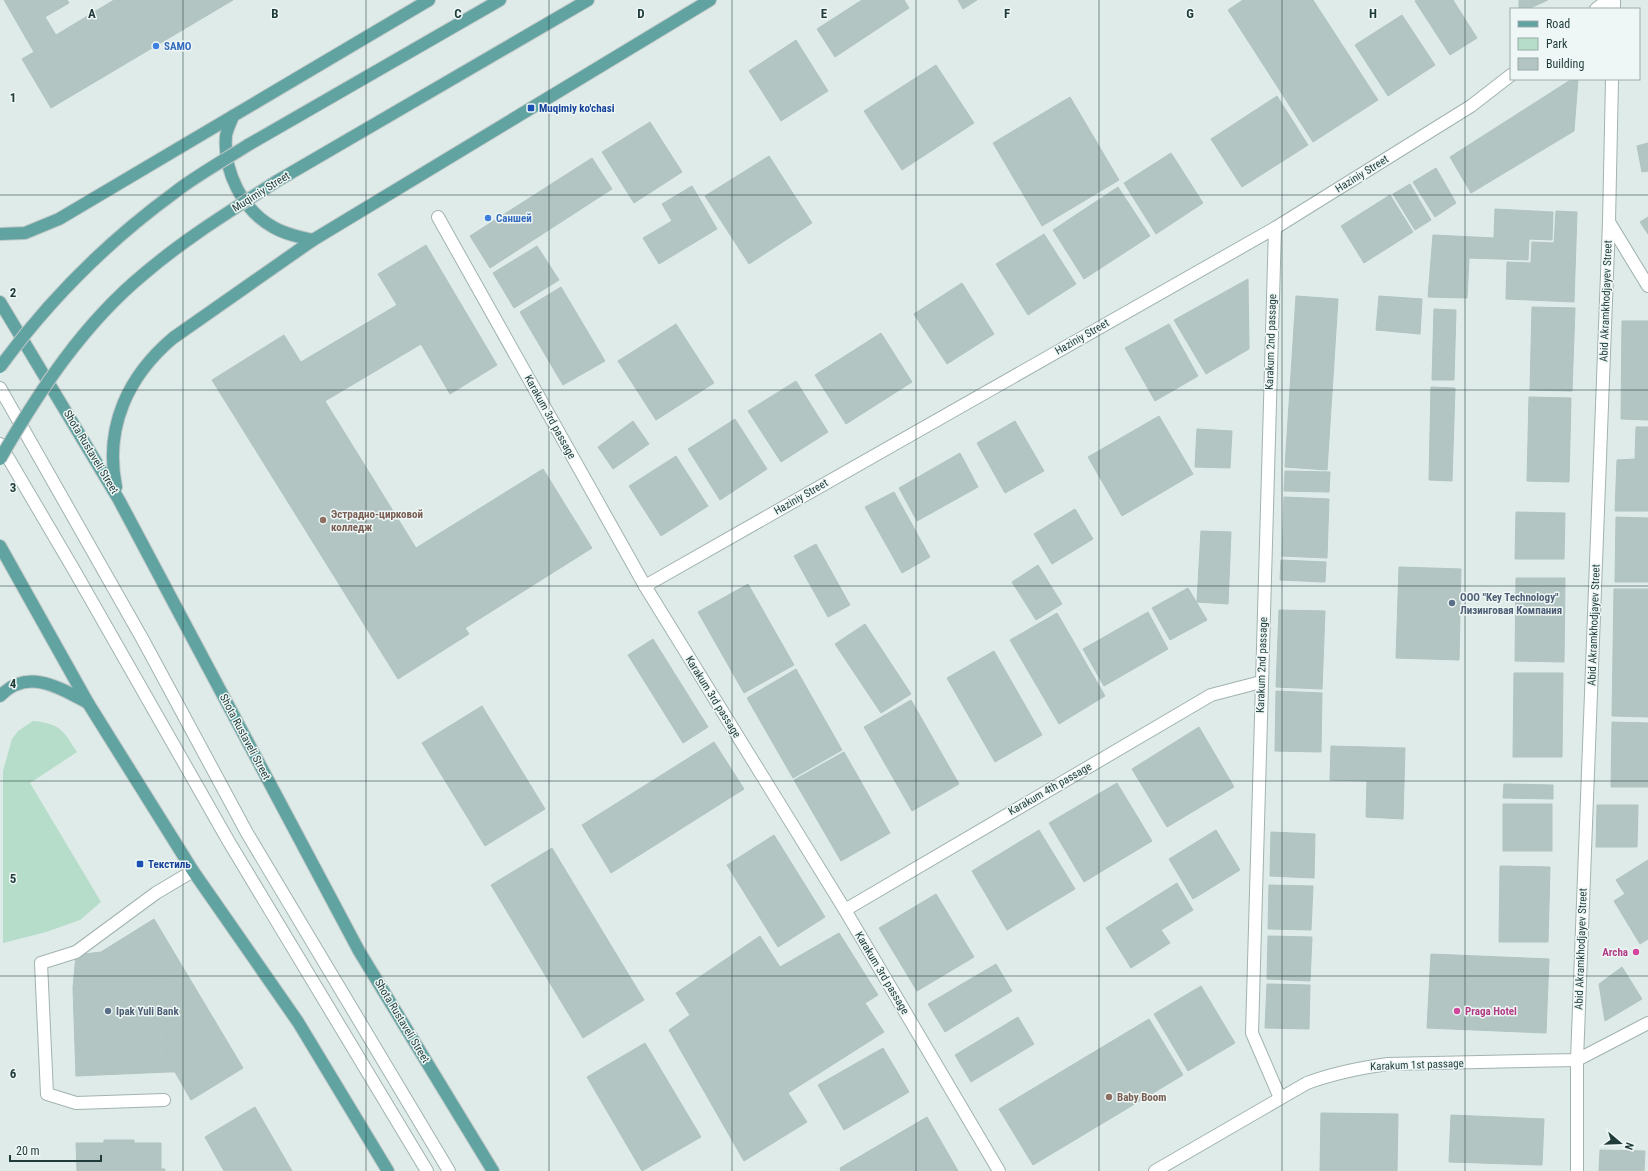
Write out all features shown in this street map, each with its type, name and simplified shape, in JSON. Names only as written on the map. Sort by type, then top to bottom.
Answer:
[{"type":"main road","points":[[0,234],[25,233],[59,219],[429,0]]},
{"type":"main road","points":[[0,367],[22,337],[78,274],[108,245],[175,192],[248,145],[500,0]]},
{"type":"main road","name":"Muqimiy Street","points":[[0,459],[38,395],[87,331],[144,274],[176,248],[277,181],[588,0]]},
{"type":"main road","points":[[120,500],[112,464],[113,441],[118,420],[125,399],[141,371],[155,353],[313,240],[710,0]]},
{"type":"main road","points":[[233,116],[226,134],[226,155],[233,178],[242,197],[255,213],[271,226],[292,235],[313,240]]},
{"type":"main road","name":"Shota Rustaveli Street","points":[[0,302],[120,500],[359,951],[493,1171]]},
{"type":"main road","points":[[0,546],[88,703],[193,871],[298,1022],[388,1171]]},
{"type":"main road","points":[[0,696],[17,684],[34,681],[51,684],[88,703]]},
{"type":"street","points":[[1597,8],[1608,0]]},
{"type":"street","name":"Haziniy Street","points":[[645,586],[1275,228],[1471,106],[1510,76]]},
{"type":"street","name":"Abid Akramkhodjayev Street","points":[[1577,1171],[1577,1060],[1609,222],[1612,80]]},
{"type":"street","name":"Karakum 3rd passage","points":[[438,216],[645,586],[845,910],[999,1171]]},
{"type":"street","points":[[1609,222],[1648,286]]},
{"type":"street","name":"Karakum 2nd passage","points":[[1275,228],[1252,1033],[1280,1098]]},
{"type":"street","points":[[0,388],[143,640],[247,833],[449,1171]]},
{"type":"street","points":[[0,444],[74,570],[229,842],[427,1171]]},
{"type":"street","name":"Karakum 4th passage","points":[[845,910],[1211,695],[1261,682]]},
{"type":"street","points":[[164,1100],[76,1103],[47,1094],[41,963],[76,952],[156,893],[193,871]]},
{"type":"street","name":"Karakum 1st passage","points":[[1155,1171],[1307,1083],[1332,1073],[1388,1064],[1577,1060],[1648,1023]]},
{"type":"green space","points":[[33,721],[50,724],[61,730],[77,752],[30,783],[101,902],[80,920],[46,932],[3,943],[3,771],[12,739],[18,731]]},
{"type":"building","points":[[4,0],[67,0],[69,3],[45,17],[56,35],[114,0],[233,0],[51,108],[22,59],[34,52]]},
{"type":"building","points":[[862,0],[904,0],[909,8],[835,57],[817,29]]},
{"type":"building","points":[[958,0],[977,0],[963,9]]},
{"type":"building","points":[[1243,0],[1313,0],[1378,100],[1313,142],[1228,10]]},
{"type":"building","points":[[1453,0],[1477,38],[1450,55],[1415,1]]},
{"type":"building","points":[[1519,0],[1548,0],[1530,8],[1519,8]]},
{"type":"building","points":[[1402,15],[1435,65],[1388,96],[1355,45]]},
{"type":"building","points":[[796,40],[828,91],[781,121],[749,71]]},
{"type":"building","points":[[936,65],[974,123],[902,170],[864,111]]},
{"type":"building","points":[[1570,80],[1578,80],[1574,131],[1471,193],[1450,157]]},
{"type":"building","points":[[1277,96],[1308,145],[1242,187],[1211,139]]},
{"type":"building","points":[[1070,97],[1119,180],[1042,226],[993,143]]},
{"type":"building","points":[[650,122],[682,172],[634,203],[602,152]]},
{"type":"building","points":[[1648,143],[1648,171],[1642,172],[1637,146]]},
{"type":"building","points":[[1171,153],[1203,203],[1156,234],[1124,183]]},
{"type":"building","points":[[769,156],[812,223],[749,264],[705,196]]},
{"type":"building","points":[[592,158],[612,189],[490,268],[470,236]]},
{"type":"building","points":[[1436,168],[1456,203],[1435,217],[1413,182]]},
{"type":"building","points":[[1410,184],[1431,220],[1415,230],[1393,194]]},
{"type":"building","points":[[692,186],[717,229],[659,264],[643,238],[672,221],[662,204]]},
{"type":"building","points":[[1118,187],[1150,236],[1084,279],[1053,230]]},
{"type":"building","points":[[1390,195],[1413,232],[1364,263],[1341,226]]},
{"type":"building","points":[[1495,209],[1553,212],[1552,240],[1529,239],[1528,260],[1469,258],[1467,298],[1428,297],[1433,235],[1494,238]]},
{"type":"building","points":[[1556,211],[1577,212],[1574,302],[1506,299],[1507,262],[1531,263],[1532,242],[1554,243]]},
{"type":"building","points":[[1648,217],[1648,234],[1640,222]]},
{"type":"building","points":[[1044,234],[1076,284],[1028,315],[996,264]]},
{"type":"building","points":[[426,245],[497,365],[450,394],[421,344],[325,401],[301,362],[397,305],[378,274]]},
{"type":"building","points":[[537,246],[559,280],[514,308],[493,273]]},
{"type":"building","points":[[1248,279],[1249,349],[1206,374],[1174,320]]},
{"type":"building","points":[[962,283],[994,334],[947,364],[914,314]]},
{"type":"building","points":[[561,287],[605,361],[563,385],[520,312]]},
{"type":"building","points":[[1296,296],[1338,299],[1327,470],[1285,467]]},
{"type":"building","points":[[1379,296],[1422,299],[1420,334],[1376,330]]},
{"type":"building","points":[[1532,307],[1575,308],[1572,391],[1530,390]]},
{"type":"building","points":[[1434,309],[1456,310],[1454,380],[1432,380]]},
{"type":"building","points":[[1622,321],[1648,321],[1648,420],[1621,419]]},
{"type":"building","points":[[676,324],[714,383],[656,420],[618,361]]},
{"type":"building","points":[[1169,324],[1198,376],[1155,401],[1125,348]]},
{"type":"building","points":[[881,333],[912,382],[846,424],[815,375]]},
{"type":"building","points":[[284,335],[416,548],[543,469],[592,548],[465,628],[469,634],[398,679],[212,380]]},
{"type":"building","points":[[796,381],[828,432],[781,462],[748,411]]},
{"type":"building","points":[[1431,387],[1455,388],[1452,481],[1429,480]]},
{"type":"building","points":[[1529,397],[1571,398],[1569,482],[1527,481]]},
{"type":"building","points":[[1159,416],[1193,474],[1122,516],[1088,457]]},
{"type":"building","points":[[735,419],[767,469],[720,500],[688,449]]},
{"type":"building","points":[[633,421],[649,444],[613,469],[598,447]]},
{"type":"building","points":[[1015,421],[1044,471],[1005,493],[977,443]]},
{"type":"building","points":[[1636,427],[1648,427],[1648,459],[1635,459]]},
{"type":"building","points":[[1197,429],[1232,431],[1230,468],[1195,467]]},
{"type":"building","points":[[960,453],[978,487],[917,521],[899,488]]},
{"type":"building","points":[[676,456],[708,506],[661,536],[629,486]]},
{"type":"building","points":[[1648,459],[1648,511],[1615,511],[1617,460]]},
{"type":"building","points":[[1285,471],[1330,472],[1329,492],[1284,491]]},
{"type":"building","points":[[894,492],[930,557],[902,573],[865,507]]},
{"type":"building","points":[[1284,497],[1329,499],[1327,558],[1282,556]]},
{"type":"building","points":[[1075,509],[1093,539],[1052,564],[1034,534]]},
{"type":"building","points":[[1516,512],[1565,513],[1564,559],[1515,559]]},
{"type":"building","points":[[1616,517],[1648,518],[1648,582],[1615,582]]},
{"type":"building","points":[[1201,531],[1231,532],[1228,604],[1197,602]]},
{"type":"building","points":[[816,544],[850,605],[828,617],[794,556]]},
{"type":"building","points":[[1281,560],[1326,562],[1325,582],[1280,580]]},
{"type":"building","points":[[1038,565],[1062,604],[1036,620],[1012,582]]},
{"type":"building","points":[[1399,567],[1461,569],[1459,660],[1396,658]]},
{"type":"building","points":[[1516,578],[1565,578],[1564,662],[1515,661]]},
{"type":"building","points":[[748,584],[794,665],[744,693],[698,612]]},
{"type":"building","points":[[1188,588],[1207,620],[1170,640],[1152,608]]},
{"type":"building","points":[[1614,589],[1648,589],[1648,717],[1612,716]]},
{"type":"building","points":[[1279,610],[1325,611],[1322,689],[1276,687]]},
{"type":"building","points":[[1148,612],[1168,649],[1104,686],[1083,649]]},
{"type":"building","points":[[1057,613],[1105,696],[1059,724],[1010,640]]},
{"type":"building","points":[[865,624],[911,694],[881,713],[835,644]]},
{"type":"building","points":[[653,639],[708,727],[683,743],[628,655]]},
{"type":"building","points":[[994,651],[1042,735],[995,762],[947,678]]},
{"type":"building","points":[[796,669],[842,750],[793,778],[747,698]]},
{"type":"building","points":[[1514,673],[1563,673],[1562,757],[1513,757]]},
{"type":"building","points":[[1276,691],[1322,693],[1321,752],[1275,751]]},
{"type":"building","points":[[911,700],[959,784],[912,811],[864,727]]},
{"type":"building","points":[[482,706],[545,809],[485,846],[422,743]]},
{"type":"building","points":[[1612,722],[1648,723],[1648,787],[1611,787]]},
{"type":"building","points":[[1199,727],[1234,787],[1167,827],[1132,769]]},
{"type":"building","points":[[714,742],[744,789],[611,873],[582,825]]},
{"type":"building","points":[[1331,746],[1405,748],[1403,819],[1366,817],[1367,781],[1330,780]]},
{"type":"building","points":[[844,752],[890,833],[841,861],[794,780]]},
{"type":"building","points":[[1117,783],[1152,841],[1084,882],[1049,823]]},
{"type":"building","points":[[1504,784],[1553,785],[1553,799],[1503,798]]},
{"type":"building","points":[[1503,804],[1552,804],[1552,851],[1503,851]]},
{"type":"building","points":[[1597,805],[1638,805],[1637,847],[1596,847]]},
{"type":"building","points":[[1039,830],[1075,889],[1007,930],[972,871]]},
{"type":"building","points":[[1216,830],[1240,870],[1193,899],[1169,859]]},
{"type":"building","points":[[1271,832],[1315,834],[1314,878],[1270,876]]},
{"type":"building","points":[[774,835],[825,917],[778,947],[727,865]]},
{"type":"building","points":[[552,848],[644,1000],[583,1038],[491,885]]},
{"type":"building","points":[[1648,860],[1648,939],[1640,944],[1614,901],[1625,894],[1616,880]]},
{"type":"building","points":[[1500,866],[1550,867],[1548,942],[1499,942]]},
{"type":"building","points":[[1177,883],[1193,910],[1161,930],[1170,943],[1131,968],[1106,928]]},
{"type":"building","points":[[1269,885],[1313,886],[1311,930],[1268,929]]},
{"type":"building","points":[[936,894],[974,957],[917,991],[879,928]]},
{"type":"building","points":[[154,919],[243,1068],[191,1100],[175,1072],[168,1072],[165,984],[73,988],[76,955],[101,952]]},
{"type":"building","points":[[839,933],[878,995],[865,1003],[884,1032],[788,1093],[807,1122],[744,1161],[669,1030],[690,1015],[676,993],[760,936],[780,967]]},
{"type":"building","points":[[1268,936],[1312,937],[1310,981],[1267,979]]},
{"type":"building","points":[[1431,954],[1549,959],[1546,1033],[1427,1028]]},
{"type":"building","points":[[996,964],[1012,991],[945,1032],[928,1004]]},
{"type":"building","points":[[1622,967],[1642,999],[1605,1021],[1599,984]]},
{"type":"building","points":[[165,984],[168,1072],[76,1076],[73,988]]},
{"type":"building","points":[[1267,984],[1310,985],[1309,1029],[1265,1028]]},
{"type":"building","points":[[1201,986],[1235,1043],[1188,1071],[1154,1014]]},
{"type":"building","points":[[1018,1017],[1034,1044],[971,1082],[955,1055]]},
{"type":"building","points":[[1149,1019],[1183,1075],[1033,1165],[999,1109]]},
{"type":"building","points":[[645,1043],[701,1137],[642,1171],[587,1077]]},
{"type":"building","points":[[883,1048],[909,1092],[844,1130],[818,1085]]},
{"type":"building","points":[[255,1107],[292,1171],[224,1171],[205,1137]]},
{"type":"building","points":[[1321,1113],[1398,1114],[1397,1171],[1320,1171]]},
{"type":"building","points":[[1451,1115],[1544,1119],[1542,1165],[1449,1162]]},
{"type":"building","points":[[927,1117],[958,1171],[841,1171],[840,1168]]},
{"type":"building","points":[[104,1140],[134,1140],[134,1143],[161,1143],[161,1169],[165,1169],[165,1171],[77,1171],[76,1143],[104,1143]]},
{"type":"building","points":[[1600,1150],[1645,1151],[1644,1171],[1599,1171]]},
{"type":"place","name":"SAMO","points":[[156,46]]},
{"type":"place","name":"Muqimiy ko'chasi","points":[[531,108]]},
{"type":"place","name":"Саншей","points":[[488,218]]},
{"type":"place","name":"Эстрадно-цирковой колледж","points":[[323,520]]},
{"type":"place","name":"OOO \"Key Technology\" Лизинговая Компания","points":[[1452,603]]},
{"type":"place","name":"Текстиль","points":[[140,864]]},
{"type":"place","name":"Archa","points":[[1636,952]]},
{"type":"place","name":"Ipak Yuli Bank","points":[[108,1011]]},
{"type":"place","name":"Praga Hotel","points":[[1457,1011]]},
{"type":"place","name":"Baby Boom","points":[[1109,1097]]}]
